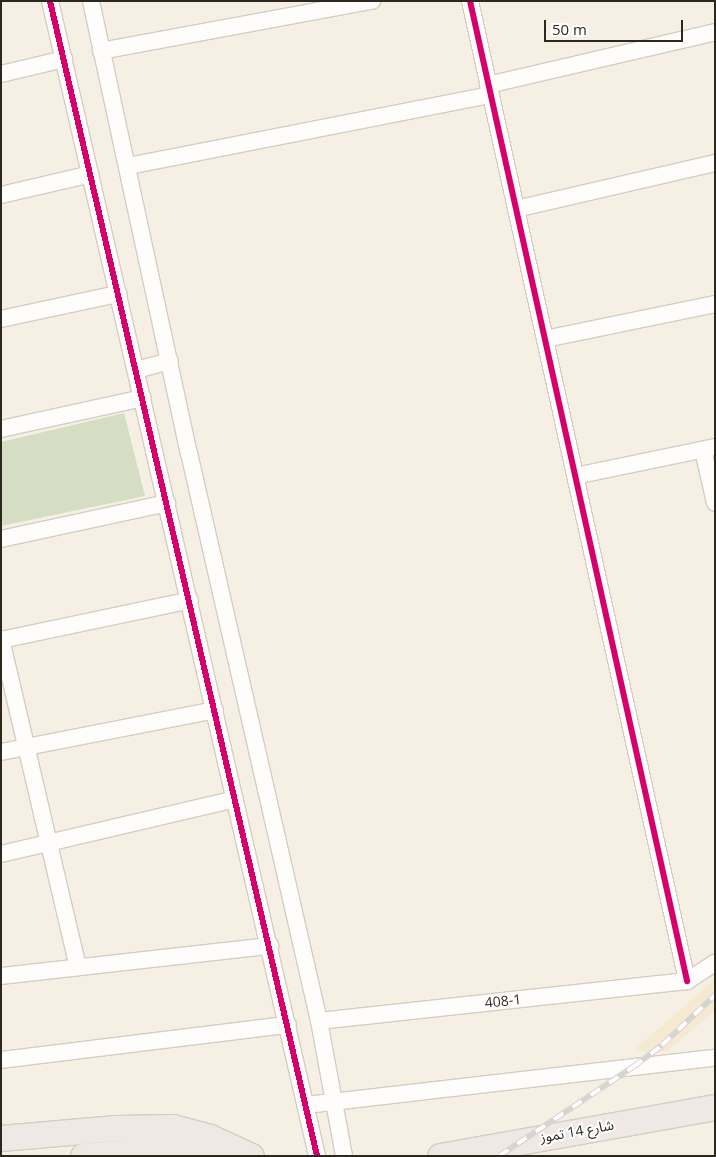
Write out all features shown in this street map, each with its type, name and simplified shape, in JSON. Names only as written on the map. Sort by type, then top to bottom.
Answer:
[{"type":"main road","name":"شارع 14 تموز","points":[[440,1156],[715,1107]]},
{"type":"main road","points":[[1,1138],[148,1126],[173,1127],[226,1144],[252,1156]]},
{"type":"main road","points":[[83,1156],[226,1144]]},
{"type":"street","points":[[50,1],[270,946],[317,1156]]},
{"type":"street","points":[[91,1],[170,361],[188,453],[319,1021],[344,1156]]},
{"type":"street","points":[[101,51],[372,1]]},
{"type":"street","points":[[470,1],[687,981],[715,963]]},
{"type":"street","points":[[128,166],[489,90],[715,32]]},
{"type":"street","points":[[1,74],[64,59]]},
{"type":"street","points":[[516,209],[715,163]]},
{"type":"street","points":[[1,195],[91,174]]},
{"type":"street","points":[[1,318],[118,294]]},
{"type":"street","points":[[545,338],[715,304]]},
{"type":"street","points":[[136,370],[170,361]]},
{"type":"street","points":[[1,429],[143,398]]},
{"type":"street","points":[[575,476],[709,449],[715,503]]},
{"type":"street","points":[[1,539],[167,504]]},
{"type":"street","points":[[78,967],[1,640],[190,600]]},
{"type":"street","points":[[1,752],[215,710]]},
{"type":"street","points":[[1,854],[235,799]]},
{"type":"street","points":[[1,976],[270,946]]},
{"type":"street","name":"408-1","points":[[319,1021],[687,981]]},
{"type":"street","points":[[1,1060],[288,1025]]},
{"type":"street","points":[[306,1105],[715,1058]]},
{"type":"shaded area","points":[[715,979],[715,1010],[668,1051],[633,1051]]},
{"type":"green space","points":[[124,413],[145,496],[1,526],[1,442]]},
{"type":"railway","points":[[499,1156],[633,1067],[662,1045],[715,995]]},
{"type":"cycle path","points":[[50,1],[317,1156]]},
{"type":"cycle path","points":[[470,1],[687,981]]}]
